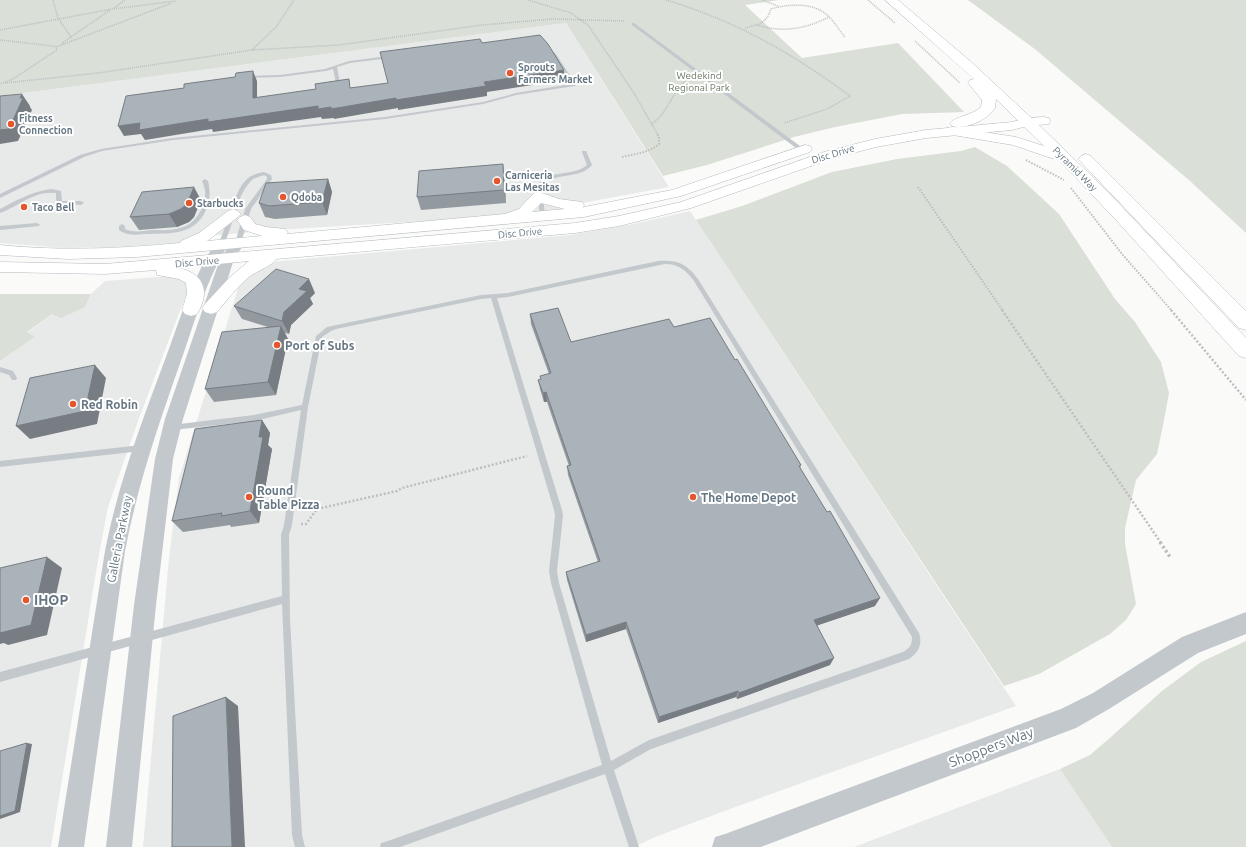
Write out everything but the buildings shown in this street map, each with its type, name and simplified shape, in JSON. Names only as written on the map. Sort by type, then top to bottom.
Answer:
[{"type":"main road","name":"Pyramid Way","points":[[891,0],[1112,185],[1246,323]]},
{"type":"main road","name":"Pyramid Way","points":[[906,0],[970,54],[1036,122],[1065,158],[1246,351]]},
{"type":"main road","points":[[942,43],[940,48],[986,95],[989,100],[989,104],[985,112],[954,127]]},
{"type":"main road","name":"Disc Drive","points":[[0,267],[106,269],[383,231],[540,217],[618,206],[676,193],[802,150],[872,133],[954,127],[1012,126],[1036,122]]},
{"type":"main road","points":[[954,127],[1016,141],[1065,158]]},
{"type":"main road","name":"Disc Drive","points":[[0,250],[45,254],[104,254],[151,251],[296,253],[575,228],[640,216],[694,203],[810,161],[850,149],[954,127]]},
{"type":"main road","points":[[694,203],[725,186],[792,161],[796,159],[802,150]]},
{"type":"main road","points":[[488,222],[518,215],[524,212],[540,196],[552,202],[572,206],[607,202],[702,185]]},
{"type":"main road","points":[[151,251],[174,248],[198,240],[239,217],[249,227],[271,232],[323,229],[383,231]]},
{"type":"main road","points":[[400,244],[453,232],[524,225],[536,221],[540,217]]},
{"type":"main road","points":[[106,269],[166,271],[184,274],[194,281],[201,309],[253,265],[268,259],[296,253]]},
{"type":"main road","points":[[0,257],[45,254]]},
{"type":"street","name":"Galleria Parkway","points":[[71,847],[100,649],[121,524],[141,448],[224,252]]},
{"type":"street","name":"Galleria Parkway","points":[[119,847],[141,639],[164,459],[201,309]]},
{"type":"street","name":"Shoppers Way","points":[[725,847],[1067,719],[1101,701],[1190,645],[1246,623]]},
{"type":"lane","points":[[633,24],[802,150]]},
{"type":"lane","points":[[0,196],[82,156],[101,150],[173,140],[385,118],[484,103],[510,95],[574,85],[555,55],[544,43]]},
{"type":"lane","points":[[240,78],[280,76],[326,70],[349,62],[397,56]]},
{"type":"lane","points":[[335,67],[338,83]]},
{"type":"lane","points":[[540,217],[543,211],[540,187],[545,180],[551,177],[579,172],[587,168],[590,165],[584,152]]},
{"type":"lane","points":[[224,252],[239,217],[240,194],[247,182],[264,173],[269,176],[270,179],[252,203],[239,217],[224,252]]},
{"type":"lane","points":[[122,226],[122,230],[130,233],[174,230],[194,225],[200,217],[209,196],[205,181]]},
{"type":"lane","points":[[0,211],[36,194],[51,191],[59,192],[59,200],[61,202],[81,203]]},
{"type":"lane","points":[[0,228],[37,225]]},
{"type":"lane","points":[[300,847],[297,835],[285,599],[285,535],[288,525],[305,407],[319,336],[329,329],[481,297],[508,295],[658,263],[673,263],[687,268],[696,280],[916,636],[917,644],[915,648],[906,656],[649,745],[608,768],[385,847]]},
{"type":"lane","points":[[492,296],[558,510],[559,522],[553,571],[554,583],[608,768],[634,847]]},
{"type":"lane","points":[[0,369],[11,373],[14,378]]},
{"type":"lane","points":[[172,427],[254,418],[305,407]]},
{"type":"lane","points":[[0,464],[141,448]]},
{"type":"lane","points":[[0,677],[285,599]]},
{"type":"path","points":[[54,0],[59,19],[70,36]]},
{"type":"path","points":[[4,83],[13,79],[52,54],[57,50],[56,47],[70,36],[89,26],[125,0]]},
{"type":"path","points":[[1,30],[112,9],[177,0]]},
{"type":"path","points":[[0,40],[56,47],[177,0]]},
{"type":"path","points":[[252,50],[279,25],[290,9],[294,0]]},
{"type":"path","points":[[528,0],[561,10],[579,18],[588,25],[634,93],[659,137],[659,144],[653,149],[643,153],[622,157]]},
{"type":"path","points":[[666,0],[745,28],[807,64],[850,96],[842,103],[828,110],[796,119],[773,129]]},
{"type":"path","points":[[762,0],[778,6],[814,8],[827,14],[845,37]]},
{"type":"path","points":[[868,0],[899,26]]},
{"type":"path","points":[[745,28],[757,25],[768,18],[771,10],[778,6]]},
{"type":"path","points":[[757,25],[771,29],[794,30],[816,24],[829,17]]},
{"type":"path","points":[[0,84],[112,72],[252,50],[275,48],[317,48],[520,20],[579,18],[628,21]]},
{"type":"path","points":[[910,36],[963,86]]},
{"type":"path","points":[[652,124],[660,120],[681,83],[698,73]]},
{"type":"path","points":[[1024,157],[1034,165],[1067,182],[1122,254],[1246,400]]},
{"type":"path","points":[[918,187],[1170,557]]},
{"type":"path","points":[[302,524],[306,524],[317,509],[397,491],[402,488],[527,456]]},
{"type":"shaded area","points":[[566,23],[669,187],[582,203],[559,209],[425,221],[275,230],[197,237],[185,242],[131,247],[67,248],[0,243],[0,96]]},
{"type":"shaded area","points":[[690,211],[1016,706],[738,806],[655,837],[634,847],[143,847],[169,558],[179,478],[239,285],[242,280],[270,262],[570,235],[633,224]]},
{"type":"shaded area","points":[[172,276],[187,280],[189,287],[138,421],[108,507],[51,847],[0,847],[0,360],[35,337],[27,333],[52,314],[85,307],[91,294],[105,281]]},
{"type":"shaded area","points":[[1060,769],[1112,847],[854,847]]},
{"type":"green space","name":"Wedekind Regional Park","points":[[0,0],[779,0],[745,5],[802,58],[898,43],[964,112],[902,114],[835,127],[794,137],[707,165],[663,176],[566,23],[0,96]]},
{"type":"green space","points":[[968,0],[1246,0],[1246,233],[1190,181],[1036,50]]},
{"type":"green space","points":[[975,147],[1007,166],[1059,214],[1115,299],[1135,322],[1161,362],[1169,393],[1157,454],[1136,480],[1125,528],[1125,544],[1136,604],[1126,620],[1110,634],[1039,674],[1004,686],[696,220],[742,206],[832,172],[897,159],[961,151]]},
{"type":"green space","points":[[0,294],[91,294],[85,307],[61,318],[52,314],[27,332],[35,337],[0,360]]},
{"type":"green space","points":[[1246,641],[1246,847],[1112,847],[1060,769],[1090,755],[1162,691],[1201,662]]},
{"type":"place","name":"Sprouts Farmers Market","points":[[510,73]]},
{"type":"place","name":"Fitness Connection","points":[[11,124]]},
{"type":"place","name":"Carniceria Las Mesitas","points":[[497,181]]},
{"type":"place","name":"Qdoba","points":[[283,197]]},
{"type":"place","name":"Starbucks","points":[[189,203]]},
{"type":"place","name":"Taco Bell","points":[[24,207]]},
{"type":"place","name":"Port of Subs","points":[[277,345]]},
{"type":"place","name":"Red Robin","points":[[73,404]]},
{"type":"place","name":"Round Table Pizza","points":[[249,497]]},
{"type":"place","name":"The Home Depot","points":[[693,497]]},
{"type":"place","name":"IHOP","points":[[26,600]]}]
